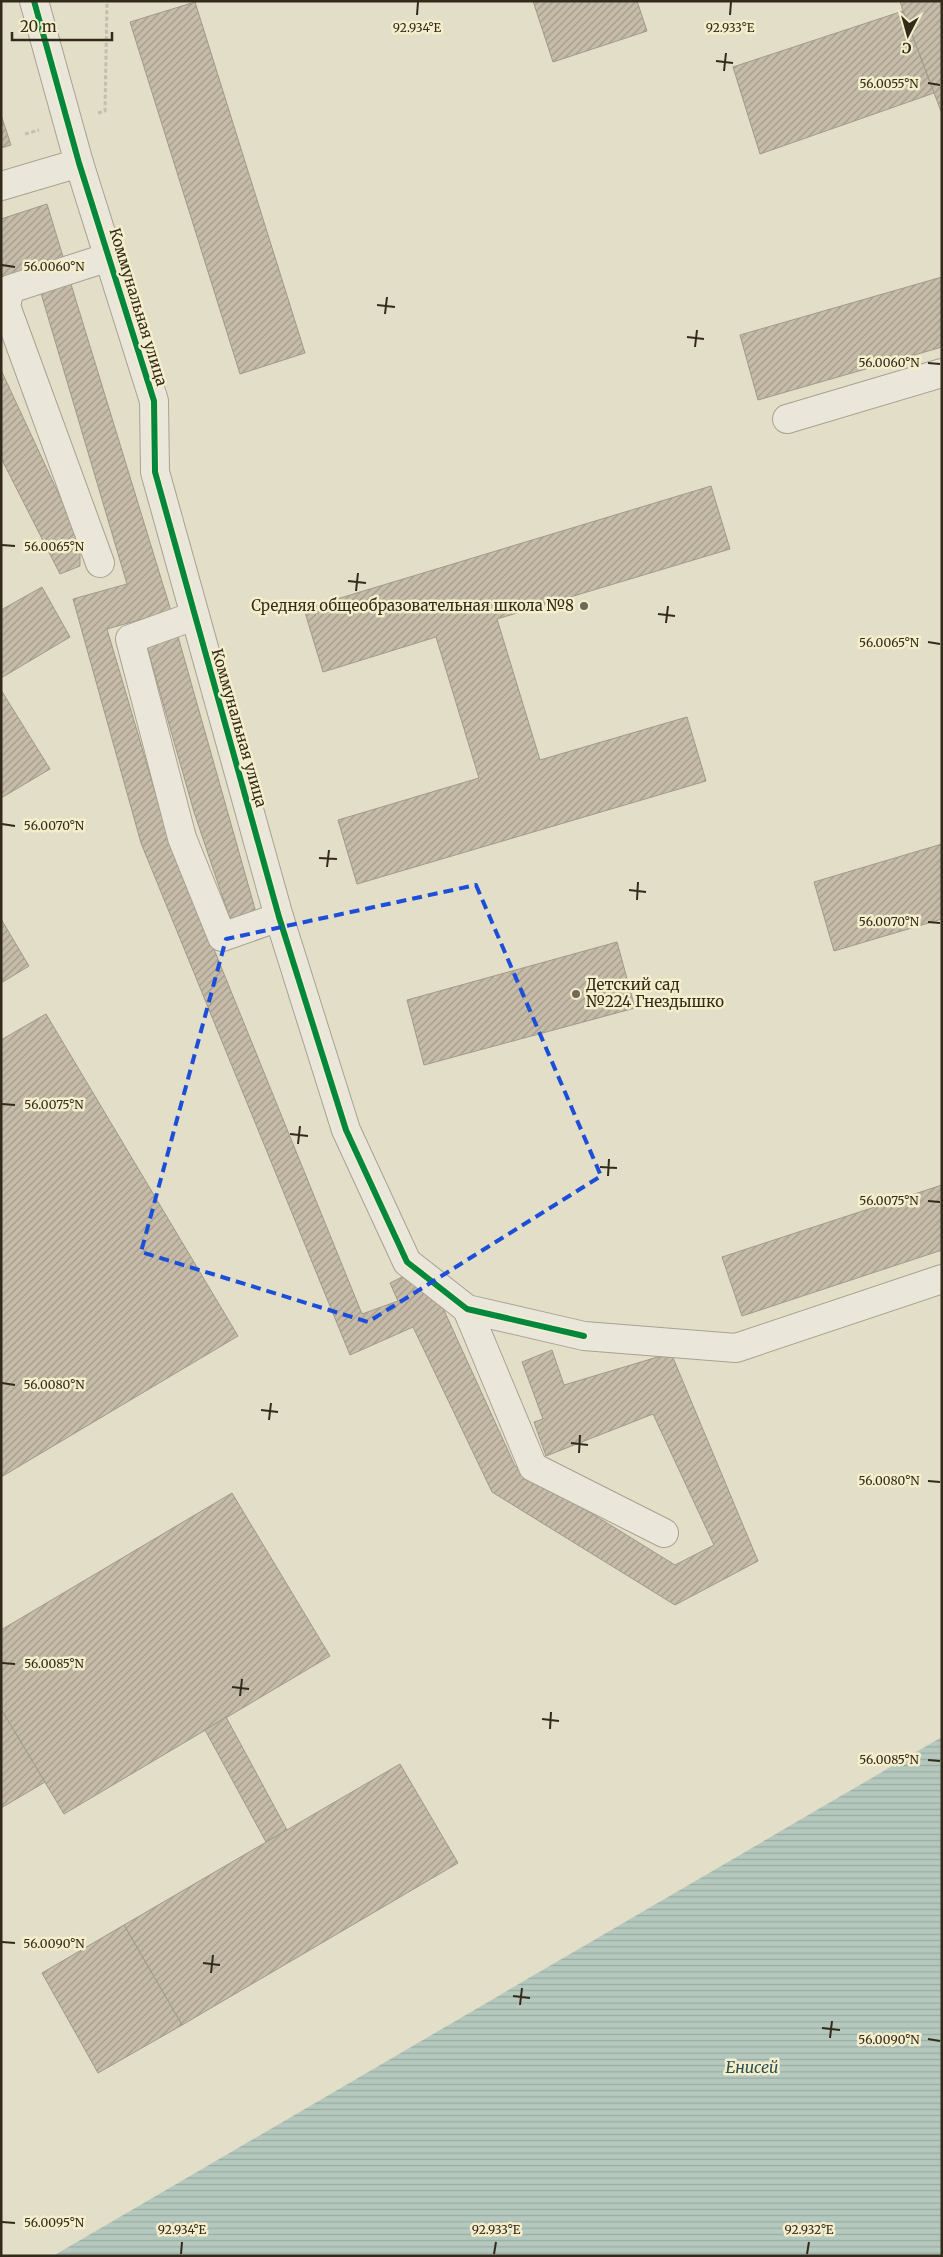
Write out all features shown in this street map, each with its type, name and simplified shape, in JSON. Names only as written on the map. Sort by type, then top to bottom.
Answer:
[{"type":"street","name":"Коммунальная улица","points":[[34,1],[79,163],[154,401],[155,472],[280,917],[346,1130],[407,1262],[467,1309],[584,1336],[736,1348],[942,1279]]},
{"type":"street","points":[[1,186],[79,163]]},
{"type":"street","points":[[100,563],[6,306],[10,289],[109,256]]},
{"type":"street","points":[[787,419],[942,374]]},
{"type":"street","points":[[194,616],[130,639],[182,838],[222,937],[280,917]]},
{"type":"street","points":[[467,1309],[533,1467],[664,1533]]},
{"type":"highlighted area","points":[[476,885],[601,1176],[368,1322],[141,1252],[226,939]]},
{"type":"water","name":"Енисей","points":[[942,1737],[942,2256],[53,2256]]},
{"type":"building","points":[[533,1],[637,1],[647,31],[553,62]]},
{"type":"building","points":[[900,1],[942,1],[942,114],[903,11]]},
{"type":"building","points":[[195,2],[305,353],[240,374],[130,22]]},
{"type":"building","points":[[903,11],[934,93],[760,154],[733,67]]},
{"type":"building","points":[[1,115],[11,145],[1,148]]},
{"type":"building","points":[[47,204],[64,260],[1,280],[1,219]]},
{"type":"building","points":[[942,277],[942,347],[758,400],[740,335]]},
{"type":"building","points":[[70,281],[171,611],[107,629],[168,836],[362,1314],[398,1301],[390,1283],[408,1274],[442,1306],[515,1466],[675,1565],[714,1545],[653,1414],[546,1456],[534,1422],[543,1419],[522,1362],[552,1350],[564,1385],[671,1353],[758,1561],[675,1605],[492,1492],[413,1327],[350,1355],[141,843],[73,599],[127,584],[40,290]]},
{"type":"building","points":[[1,370],[80,540],[80,566],[60,574],[1,458]]},
{"type":"building","points":[[711,486],[730,549],[497,619],[540,760],[687,717],[706,781],[357,884],[338,820],[479,778],[436,637],[323,672],[304,609]]},
{"type":"building","points":[[42,587],[70,637],[1,678],[1,610]]},
{"type":"building","points":[[177,633],[257,916],[231,922],[194,812],[146,643]]},
{"type":"building","points":[[1,690],[50,769],[1,798]]},
{"type":"building","points":[[942,844],[942,919],[834,951],[814,882]]},
{"type":"building","points":[[1,919],[29,966],[1,983]]},
{"type":"building","points":[[617,942],[635,1008],[424,1065],[407,1000]]},
{"type":"building","points":[[46,1014],[238,1336],[1,1477],[1,1040]]},
{"type":"building","points":[[942,1185],[942,1250],[742,1316],[722,1257]]},
{"type":"building","points":[[232,1493],[330,1656],[64,1814],[1,1709],[1,1630]]},
{"type":"building","points":[[1,1709],[45,1782],[1,1808]]},
{"type":"building","points":[[226,1717],[287,1830],[266,1842],[205,1730]]},
{"type":"building","points":[[400,1764],[458,1863],[182,2025],[124,1925]]},
{"type":"building","points":[[124,1925],[182,2025],[98,2073],[42,1973]]},
{"type":"cycle path","points":[[34,1],[79,163],[154,401],[155,472],[279,917],[346,1130],[407,1262],[467,1309],[584,1336]]},
{"type":"place","name":"Средняя общеобразовательная школа №8","points":[[584,606]]},
{"type":"place","name":"Детский сад №224 Гнездышко","points":[[576,994]]}]
